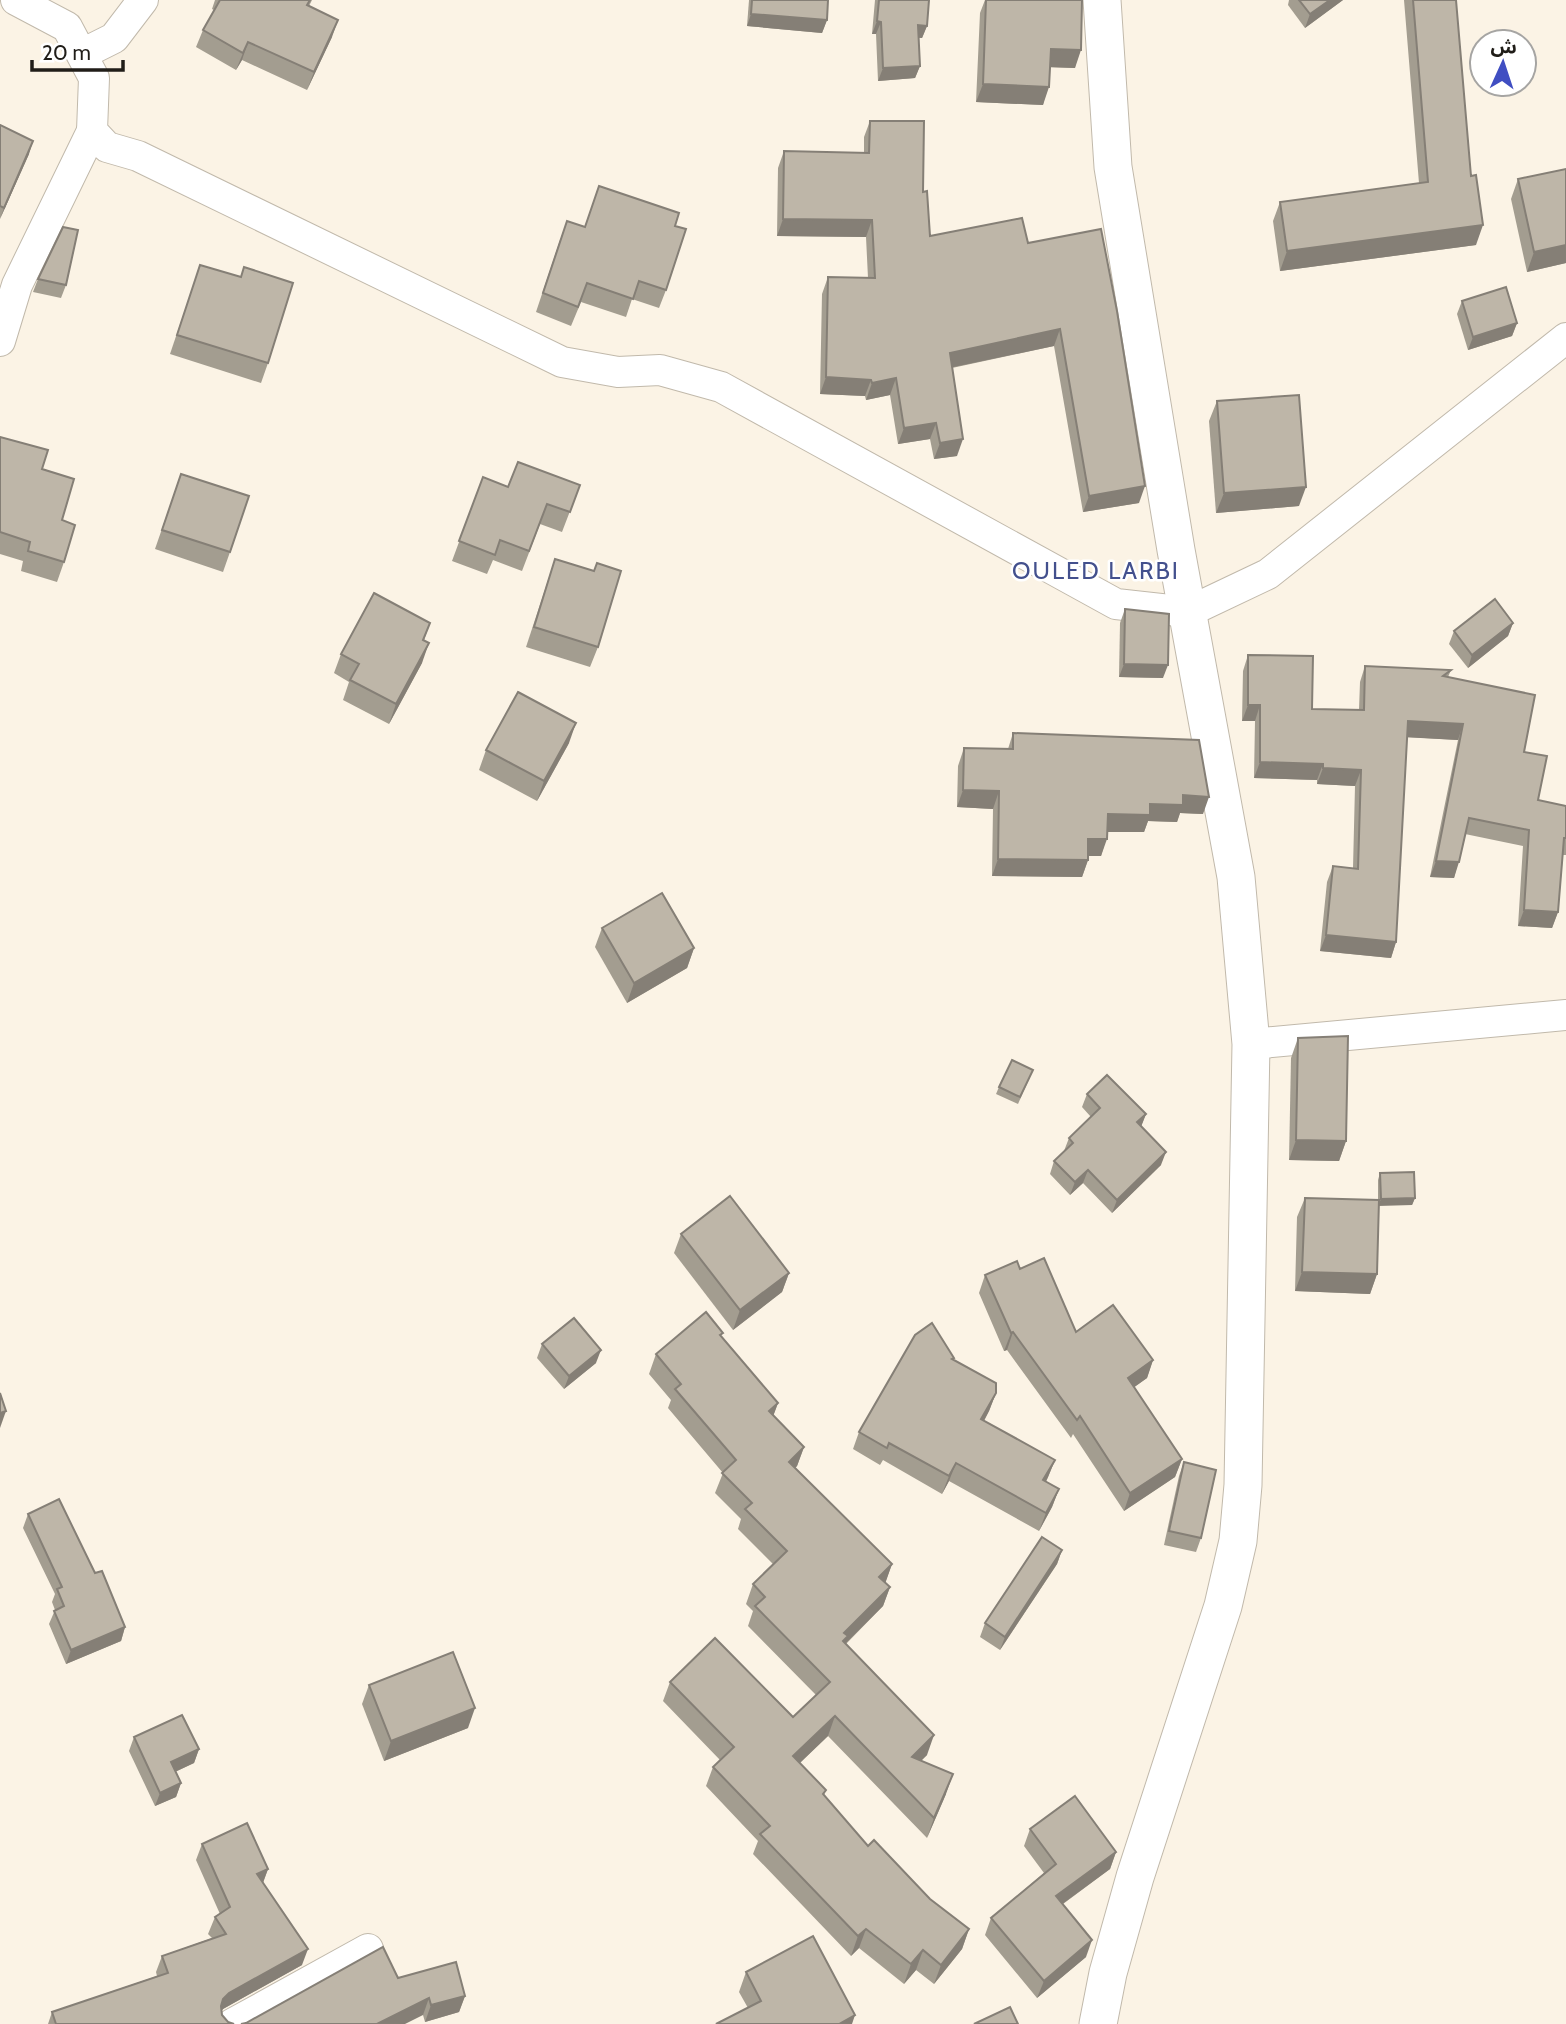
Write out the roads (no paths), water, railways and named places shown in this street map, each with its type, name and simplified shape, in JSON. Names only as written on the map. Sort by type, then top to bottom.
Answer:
[{"type":"street","points":[[0,341],[5,308],[92,131],[94,78],[67,27],[16,0]]},
{"type":"street","points":[[82,54],[114,38],[143,0]]},
{"type":"street","points":[[1098,2024],[1108,1973],[1132,1889],[1223,1606],[1238,1541],[1243,1485],[1251,1044],[1236,877],[1113,167],[1102,0]]},
{"type":"street","points":[[92,131],[107,147],[138,156],[562,362],[618,372],[660,370],[721,387],[1116,604],[1188,612],[1268,574],[1566,338]]},
{"type":"street","points":[[1251,1044],[1566,1015]]},
{"type":"street","points":[[232,2024],[368,1949]]},
{"type":"district","name":"OULED LARBI","points":[[1096,571]]}]
